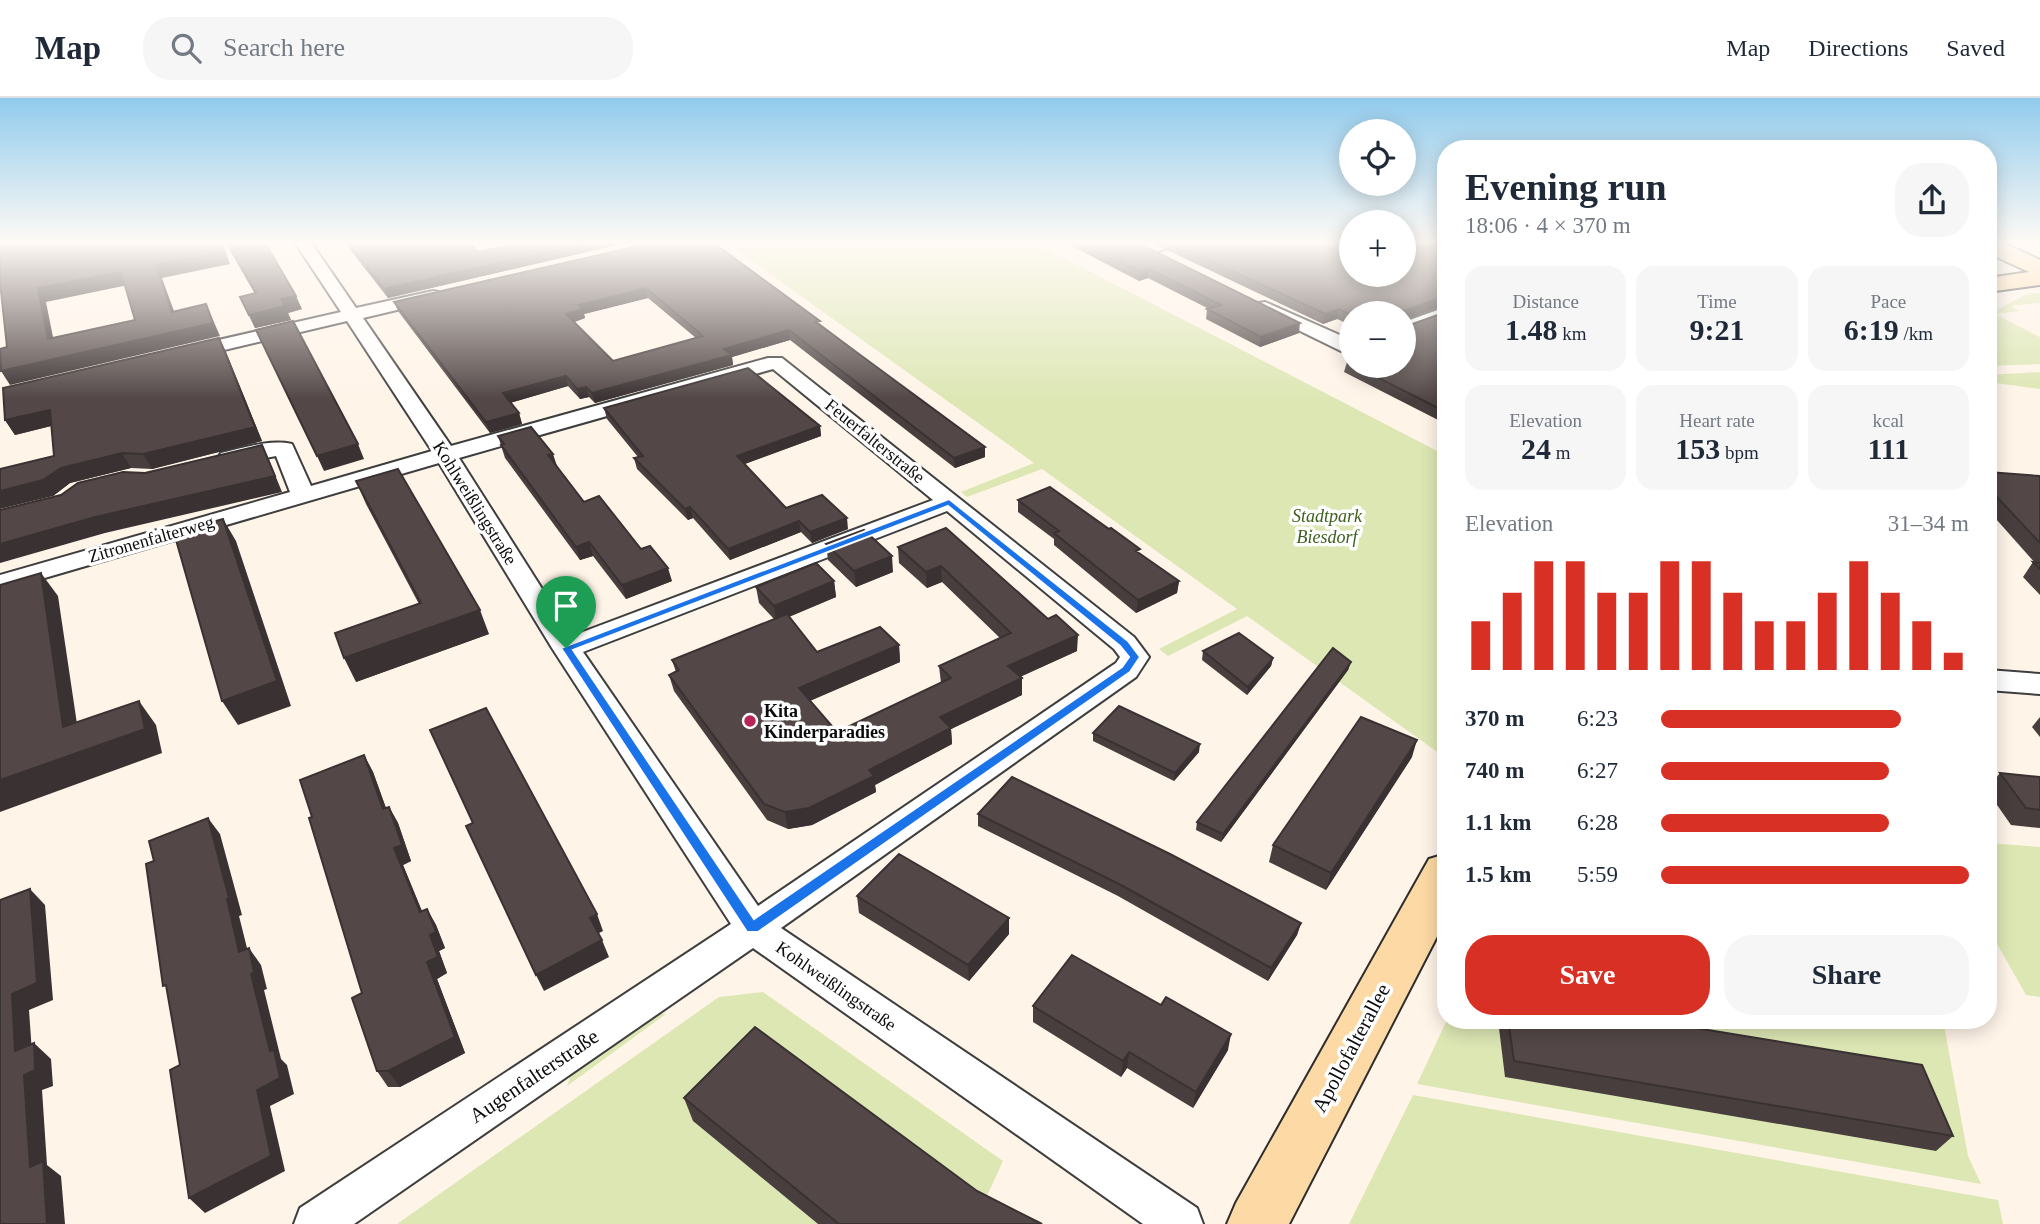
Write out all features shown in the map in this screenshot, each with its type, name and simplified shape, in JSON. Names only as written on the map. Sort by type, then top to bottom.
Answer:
[{"type":"street","name":"Kohlweißlingstraße","points":[[339,294],[445,454],[566,648],[752,928],[1181,1224]]},
{"type":"street","points":[[172,356],[441,294]]},
{"type":"street","points":[[1253,301],[1339,342]]},
{"type":"street","points":[[1416,323],[1437,315]]},
{"type":"street","name":"Zitronenfalterweg","points":[[0,583],[763,363],[775,362]]},
{"type":"street","name":"Feuerfalterstraße","points":[[775,362],[1124,643],[1135,657]]},
{"type":"street","points":[[212,463],[252,452],[284,449],[303,495]]},
{"type":"street","points":[[566,648],[949,502]]},
{"type":"street","name":"Augenfalterstraße","points":[[316,1224],[1126,670],[1135,657]]},
{"type":"street","points":[[1997,681],[2040,684]]},
{"type":"street","name":"Apollofalterallee","points":[[1257,1224],[1437,889]]},
{"type":"green space","name":"Stadtpark Biesdorf","points":[[797,294],[1133,294],[1437,451],[1437,752],[1247,616],[1168,656],[1159,649],[1237,609],[1042,469],[967,497],[961,492],[1034,463]]},
{"type":"green space","points":[[2027,294],[2040,294],[2040,303],[2011,306],[2020,311],[1997,314],[1997,309]]},
{"type":"green space","points":[[1997,315],[2040,337],[2040,364],[1997,366]]},
{"type":"green space","points":[[2040,372],[2040,389],[1997,383],[1997,374]]},
{"type":"green space","points":[[1997,844],[2040,847],[2040,997],[2026,995],[1997,944]]},
{"type":"green space","points":[[763,992],[1003,1161],[979,1213],[693,1121],[818,1224],[397,1224],[719,997]]},
{"type":"green space","points":[[649,1014],[666,1014],[567,1086],[574,1066]]},
{"type":"green space","points":[[1443,1029],[1945,1029],[1968,1156],[1981,1184],[1417,1084]]},
{"type":"green space","points":[[1413,1095],[1998,1200],[2003,1224],[1349,1224]]},
{"type":"building","points":[[1,294],[39,294],[48,339],[135,320],[127,294],[166,294],[172,312],[206,304],[213,323],[1,371],[0,349],[7,347]]},
{"type":"building","points":[[254,294],[295,294],[296,296],[281,299],[285,306],[249,315],[240,297]]},
{"type":"building","points":[[431,294],[624,294],[579,305],[583,309],[566,314],[613,361],[703,336],[653,294],[783,294],[820,321],[816,322],[985,447],[954,458],[789,330],[724,349],[732,355],[592,393],[586,387],[577,389],[566,376],[503,393],[519,413],[486,422],[394,302]]},
{"type":"building","points":[[1198,294],[1240,294],[1300,323],[1261,337],[1207,309],[1221,305]]},
{"type":"building","points":[[1281,294],[1437,294],[1437,299],[1416,307],[1416,301],[1339,301],[1339,309],[1325,314]]},
{"type":"building","points":[[1437,315],[1437,407],[1379,378],[1416,378],[1416,323]]},
{"type":"building","points":[[293,321],[358,444],[317,456],[256,330]]},
{"type":"building","points":[[219,338],[255,427],[143,454],[122,453],[61,468],[43,480],[0,491],[0,469],[54,456],[50,410],[5,420],[3,388]]},
{"type":"building","points":[[748,368],[820,426],[737,456],[786,508],[822,495],[847,518],[810,532],[799,521],[728,549],[690,507],[685,509],[634,458],[643,456],[604,408]]},
{"type":"building","points":[[531,427],[553,454],[548,455],[584,502],[599,496],[641,549],[650,546],[668,568],[622,585],[589,542],[576,547],[501,445],[504,444],[498,436]]},
{"type":"building","points":[[262,445],[275,476],[95,517],[0,544],[0,510],[61,495],[78,483],[123,472],[145,473]]},
{"type":"building","points":[[398,469],[480,610],[344,658],[335,633],[421,603],[356,481]]},
{"type":"building","points":[[1997,473],[2040,476],[2040,543],[1997,497]]},
{"type":"building","points":[[1050,487],[1140,549],[1136,551],[1179,581],[1138,600],[1054,533],[1059,531],[1018,500]]},
{"type":"building","points":[[223,519],[277,681],[222,701],[174,533]]},
{"type":"building","points":[[946,528],[1048,619],[1056,615],[1078,635],[1008,666],[1022,678],[940,717],[951,728],[869,770],[874,776],[809,808],[785,812],[764,804],[669,675],[679,670],[672,660],[787,614],[817,652],[880,627],[899,645],[799,688],[837,732],[951,678],[939,666],[1011,633],[941,566],[926,572],[898,547]]},
{"type":"building","points":[[864,530],[892,556],[854,571],[826,544]]},
{"type":"building","points":[[816,563],[834,581],[774,606],[756,587]]},
{"type":"building","points":[[41,573],[63,727],[139,701],[145,729],[0,780],[0,585]]},
{"type":"building","points":[[1239,633],[1273,658],[1248,687],[1203,651]]},
{"type":"building","points":[[1333,648],[1351,662],[1223,834],[1197,822]]},
{"type":"building","points":[[1119,706],[1200,744],[1175,773],[1093,733]]},
{"type":"building","points":[[486,708],[597,914],[590,918],[602,940],[536,975],[466,826],[473,823],[430,730]]},
{"type":"building","points":[[1361,717],[1417,740],[1331,873],[1273,845]]},
{"type":"building","points":[[364,755],[383,809],[389,807],[402,845],[394,848],[420,912],[427,909],[436,932],[430,935],[438,957],[427,962],[455,1037],[388,1071],[377,1071],[352,998],[362,993],[300,780]]},
{"type":"building","points":[[2000,773],[2040,777],[2040,810],[2026,808]]},
{"type":"building","points":[[1012,777],[1170,854],[1301,923],[1271,968],[1119,884],[978,814]]},
{"type":"building","points":[[208,818],[229,898],[227,899],[239,952],[249,948],[254,972],[251,974],[270,1051],[274,1050],[280,1078],[257,1090],[271,1156],[189,1198],[170,1070],[180,1065],[166,985],[163,986],[146,864],[154,861],[149,841]]},
{"type":"building","points":[[899,854],[1009,918],[968,965],[857,896]]},
{"type":"building","points":[[30,889],[37,983],[12,994],[15,1051],[34,1043],[35,1070],[24,1075],[30,1167],[43,1161],[47,1224],[0,1224],[0,900]]},
{"type":"building","points":[[1072,955],[1161,1005],[1166,997],[1231,1034],[1196,1092],[1129,1052],[1123,1061],[1033,1006]]},
{"type":"building","points":[[755,1027],[977,1191],[1042,1224],[839,1224],[684,1098]]},
{"type":"building","points":[[1509,1029],[1702,1029],[1922,1065],[1953,1136],[1514,1061]]},
{"type":"place","name":"Kita Kinderparadies","points":[[750,721]]},
{"type":"route","points":[[949,502],[1124,643],[1135,657],[1126,670],[752,928],[566,648],[949,502]]}]
